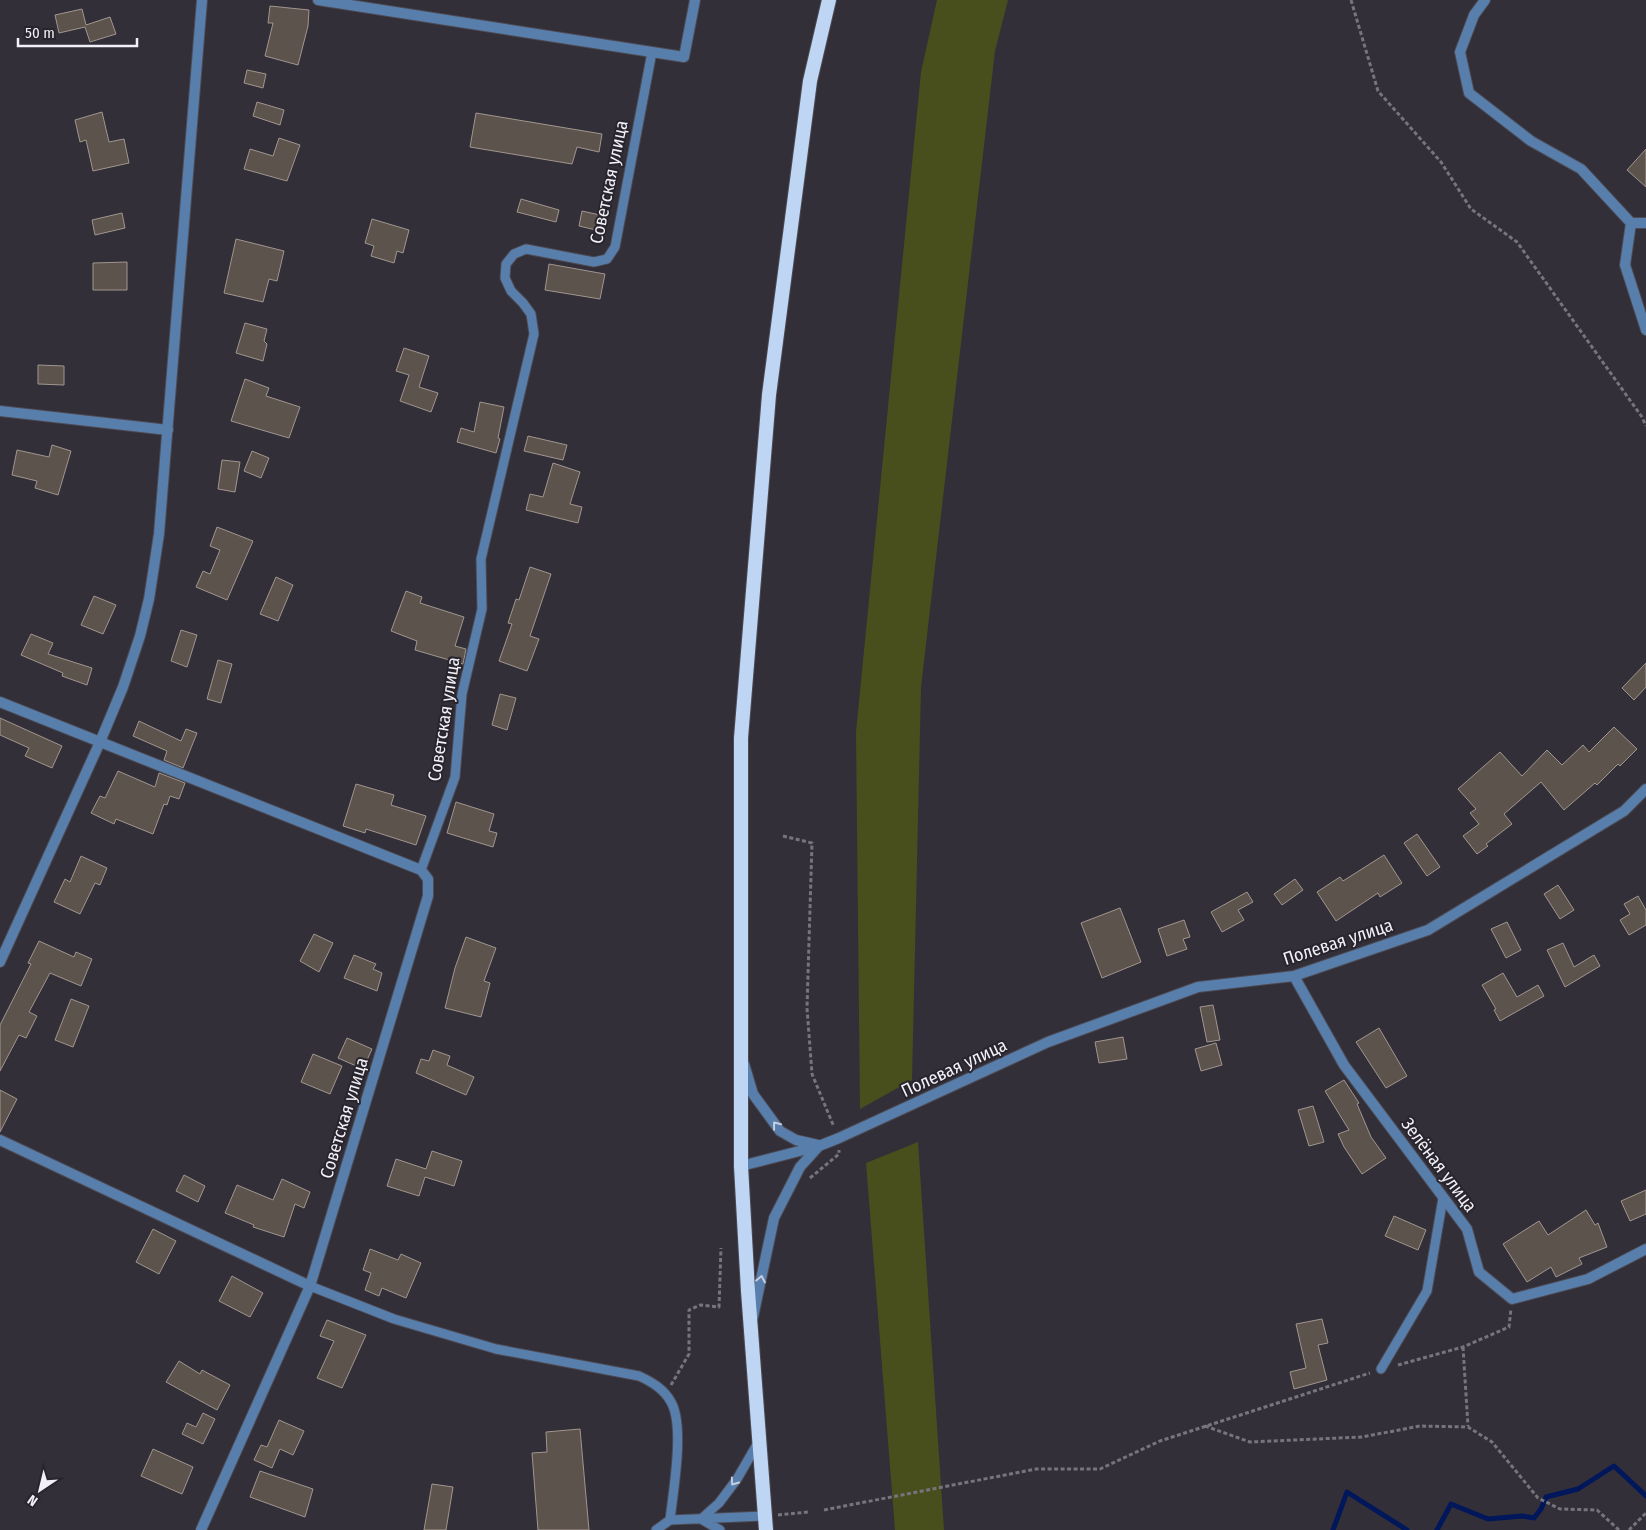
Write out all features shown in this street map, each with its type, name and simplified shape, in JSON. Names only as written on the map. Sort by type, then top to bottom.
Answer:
[{"type":"highway","points":[[765,1523],[741,1166],[741,738],[768,405],[810,81],[830,0]]},
{"type":"street","points":[[0,962],[123,687],[150,599],[159,534],[202,0]]},
{"type":"street","points":[[318,0],[684,57],[695,0]]},
{"type":"street","points":[[1484,0],[1474,15],[1460,52],[1469,93],[1531,141],[1581,169],[1632,223],[1646,223]]},
{"type":"street","points":[[1632,223],[1625,265],[1646,330]]},
{"type":"street","points":[[0,410],[168,430]]},
{"type":"street","points":[[0,702],[421,870]]},
{"type":"street","name":"Полевая улица","points":[[741,1166],[819,1146],[1048,1042],[1198,986],[1294,976],[1428,930],[1624,811],[1646,789]]},
{"type":"street","name":"Советская улица","points":[[201,1530],[310,1286],[428,896],[428,879],[421,870]]},
{"type":"street","name":"Зелёная улица","points":[[1294,976],[1344,1065],[1467,1229],[1479,1272],[1512,1299]]},
{"type":"street","points":[[740,1050],[753,1094],[780,1131],[796,1140],[819,1146],[800,1167],[774,1218],[751,1327]]},
{"type":"street","points":[[0,1140],[310,1286]]},
{"type":"street","points":[[1512,1299],[1588,1279],[1646,1249]]},
{"type":"lane","name":"Советская улица","points":[[421,870],[455,777],[462,694],[482,609],[481,559],[534,334],[531,314],[524,303],[511,291],[505,278],[506,264],[514,254],[526,250],[594,262],[606,259],[615,248],[652,52]]},
{"type":"lane","points":[[1381,1369],[1427,1290],[1443,1198]]},
{"type":"lane","points":[[310,1286],[394,1319],[496,1349],[639,1376],[656,1384],[673,1404],[676,1419],[678,1448],[670,1520]]},
{"type":"lane","points":[[701,1519],[719,1503],[737,1479],[759,1440]]},
{"type":"lane","points":[[701,1519],[720,1530]]},
{"type":"lane","points":[[656,1530],[670,1520],[701,1519],[765,1523]]},
{"type":"path","points":[[1351,0],[1378,92],[1441,162],[1471,209],[1517,242],[1646,426]]},
{"type":"path","points":[[783,836],[812,843],[808,1008],[812,1074],[839,1138],[838,1154],[804,1183]]},
{"type":"path","points":[[666,1394],[689,1354],[689,1310],[700,1305],[719,1307],[721,1248]]},
{"type":"path","points":[[824,1510],[1036,1469],[1100,1468],[1160,1441],[1204,1426],[1381,1369],[1463,1347],[1509,1328],[1512,1299]]},
{"type":"path","points":[[1463,1347],[1468,1427]]},
{"type":"path","points":[[1204,1426],[1250,1442],[1362,1437],[1420,1426],[1468,1427],[1492,1442],[1538,1498],[1560,1509],[1597,1510],[1619,1530]]},
{"type":"path","points":[[765,1523],[808,1512]]},
{"type":"path","points":[[1629,1530],[1646,1513]]},
{"type":"green space","points":[[937,0],[1008,0],[995,51],[921,687],[912,1080],[860,1109],[856,732],[921,72]]},
{"type":"green space","points":[[918,1142],[944,1530],[895,1530],[866,1163]]},
{"type":"building","points":[[270,6],[309,10],[308,26],[298,65],[265,56],[273,23],[268,23]]},
{"type":"building","points":[[82,9],[86,25],[110,17],[116,34],[90,42],[85,27],[59,33],[55,15]]},
{"type":"building","points":[[247,70],[266,74],[263,88],[244,83]]},
{"type":"building","points":[[257,102],[284,110],[280,125],[253,116]]},
{"type":"building","points":[[102,112],[109,142],[124,139],[129,163],[93,171],[86,140],[80,142],[75,120]]},
{"type":"building","points":[[476,113],[602,134],[599,152],[577,147],[572,164],[470,147]]},
{"type":"building","points":[[279,138],[300,145],[287,181],[244,169],[250,149],[273,156]]},
{"type":"building","points":[[1646,149],[1646,187],[1627,170]]},
{"type":"building","points":[[521,199],[559,210],[556,222],[517,212]]},
{"type":"building","points":[[582,211],[600,215],[596,230],[579,226]]},
{"type":"building","points":[[122,213],[125,228],[95,235],[92,220]]},
{"type":"building","points":[[372,219],[409,230],[403,253],[397,251],[394,263],[371,256],[374,246],[365,243]]},
{"type":"building","points":[[236,239],[284,251],[277,281],[269,279],[263,302],[224,293]]},
{"type":"building","points":[[127,262],[127,290],[93,290],[93,263]]},
{"type":"building","points":[[549,264],[605,274],[600,299],[545,290]]},
{"type":"building","points":[[245,323],[267,329],[264,341],[267,344],[263,361],[236,353]]},
{"type":"building","points":[[404,348],[429,356],[419,387],[438,393],[431,412],[400,401],[409,375],[396,371]]},
{"type":"building","points":[[38,365],[64,366],[64,385],[38,384]]},
{"type":"building","points":[[245,379],[269,388],[266,396],[300,407],[289,438],[231,421]]},
{"type":"building","points":[[480,402],[504,407],[498,438],[500,439],[496,453],[457,442],[461,428],[474,432]]},
{"type":"building","points":[[528,436],[567,445],[563,460],[524,451]]},
{"type":"building","points":[[52,445],[71,451],[58,495],[35,488],[37,481],[12,475],[17,450],[49,457]]},
{"type":"building","points":[[252,451],[269,458],[261,478],[244,471]]},
{"type":"building","points":[[222,460],[240,462],[235,492],[218,489]]},
{"type":"building","points":[[553,463],[580,472],[570,504],[582,507],[578,523],[526,510],[530,494],[543,497]]},
{"type":"building","points":[[217,527],[253,541],[227,600],[196,587],[203,571],[210,574],[220,550],[210,546]]},
{"type":"building","points":[[530,567],[551,574],[530,636],[539,639],[527,671],[499,661],[512,624],[508,623],[516,599],[519,600]]},
{"type":"building","points":[[276,577],[293,585],[278,621],[260,614]]},
{"type":"building","points":[[406,591],[422,597],[420,603],[464,617],[455,646],[466,649],[463,664],[415,650],[417,641],[391,631]]},
{"type":"building","points":[[94,596],[116,605],[103,634],[81,625]]},
{"type":"building","points":[[181,630],[197,635],[187,667],[171,661]]},
{"type":"building","points":[[31,634],[53,643],[48,654],[92,668],[87,685],[62,676],[63,673],[21,655]]},
{"type":"building","points":[[218,660],[232,664],[221,703],[207,699]]},
{"type":"building","points":[[1646,663],[1646,687],[1634,700],[1622,688]]},
{"type":"building","points":[[500,694],[516,698],[507,730],[492,725]]},
{"type":"building","points":[[0,718],[62,746],[52,768],[25,756],[29,748],[0,735]]},
{"type":"building","points":[[139,721],[181,741],[186,729],[197,733],[183,768],[164,760],[167,751],[133,736]]},
{"type":"building","points":[[1614,727],[1637,749],[1620,766],[1618,764],[1597,785],[1595,783],[1564,810],[1541,782],[1504,814],[1512,824],[1486,844],[1488,846],[1477,854],[1463,836],[1479,824],[1470,813],[1476,809],[1458,789],[1500,752],[1522,776],[1547,750],[1562,765],[1583,745],[1589,752]]},
{"type":"building","points":[[118,771],[155,787],[159,773],[185,783],[179,799],[170,796],[167,805],[164,804],[153,834],[116,819],[114,824],[91,813],[100,796],[105,798]]},
{"type":"building","points":[[356,784],[394,795],[391,805],[426,816],[416,845],[366,829],[365,833],[343,826]]},
{"type":"building","points":[[456,802],[494,814],[489,831],[497,833],[493,847],[447,833]]},
{"type":"building","points":[[1417,834],[1440,867],[1427,876],[1404,843]]},
{"type":"building","points":[[1384,855],[1402,883],[1380,897],[1378,893],[1336,921],[1317,892],[1340,877],[1343,881]]},
{"type":"building","points":[[81,856],[107,868],[100,885],[95,883],[80,914],[54,902],[65,879],[70,882]]},
{"type":"building","points":[[1295,879],[1303,890],[1282,905],[1274,894]]},
{"type":"building","points":[[1558,885],[1574,910],[1560,919],[1544,894]]},
{"type":"building","points":[[1247,892],[1253,902],[1238,910],[1244,920],[1222,932],[1211,912]]},
{"type":"building","points":[[1638,896],[1646,910],[1646,925],[1629,935],[1620,920],[1630,914],[1624,904]]},
{"type":"building","points":[[1120,908],[1141,962],[1102,978],[1081,923]]},
{"type":"building","points":[[1184,920],[1190,937],[1183,939],[1187,949],[1167,956],[1158,929]]},
{"type":"building","points":[[1507,922],[1521,950],[1506,958],[1491,929]]},
{"type":"building","points":[[314,934],[333,943],[319,972],[300,961]]},
{"type":"building","points":[[466,937],[496,948],[484,981],[490,983],[481,1017],[445,1008],[455,968]]},
{"type":"building","points":[[39,941],[74,957],[76,952],[92,959],[81,986],[50,973],[29,1012],[37,1016],[26,1038],[19,1035],[0,1071],[0,1025],[31,964],[28,963]]},
{"type":"building","points":[[1563,943],[1574,967],[1594,955],[1600,966],[1565,987],[1547,950]]},
{"type":"building","points":[[354,955],[376,964],[373,969],[382,973],[377,991],[344,978]]},
{"type":"building","points":[[1503,973],[1517,997],[1538,985],[1544,996],[1500,1021],[1494,1010],[1496,1009],[1482,985]]},
{"type":"building","points":[[71,999],[89,1006],[73,1047],[55,1040]]},
{"type":"building","points":[[1213,1005],[1220,1040],[1207,1042],[1200,1007]]},
{"type":"building","points":[[1379,1028],[1407,1076],[1386,1088],[1356,1042]]},
{"type":"building","points":[[1123,1037],[1127,1059],[1099,1063],[1095,1042]]},
{"type":"building","points":[[347,1038],[372,1049],[363,1069],[338,1058]]},
{"type":"building","points":[[1216,1043],[1222,1065],[1201,1071],[1195,1049]]},
{"type":"building","points":[[433,1050],[450,1056],[447,1065],[474,1077],[466,1095],[416,1073],[421,1059],[429,1061]]},
{"type":"building","points":[[313,1054],[342,1066],[330,1094],[301,1082]]},
{"type":"building","points":[[1344,1080],[1359,1103],[1357,1104],[1371,1137],[1386,1158],[1362,1174],[1344,1147],[1338,1134],[1349,1130],[1325,1091]]},
{"type":"building","points":[[0,1090],[17,1099],[0,1132]]},
{"type":"building","points":[[1313,1106],[1324,1142],[1309,1146],[1298,1110]]},
{"type":"building","points":[[432,1151],[462,1161],[454,1186],[425,1177],[419,1196],[387,1186],[396,1159],[426,1169]]},
{"type":"building","points":[[184,1175],[205,1186],[198,1202],[176,1191]]},
{"type":"building","points":[[282,1179],[310,1192],[304,1208],[295,1204],[284,1237],[253,1227],[254,1225],[225,1213],[237,1185],[273,1200]]},
{"type":"building","points":[[1646,1190],[1646,1214],[1630,1221],[1621,1201]]},
{"type":"building","points":[[1586,1210],[1595,1225],[1598,1223],[1607,1247],[1579,1258],[1582,1264],[1556,1277],[1551,1267],[1527,1282],[1503,1244],[1539,1221],[1548,1235]]},
{"type":"building","points":[[1394,1216],[1426,1230],[1418,1250],[1385,1236]]},
{"type":"building","points":[[153,1229],[176,1241],[159,1274],[136,1262]]},
{"type":"building","points":[[370,1249],[398,1260],[401,1254],[421,1263],[406,1298],[382,1288],[379,1296],[365,1290],[371,1273],[363,1270]]},
{"type":"building","points":[[232,1276],[263,1293],[250,1317],[219,1301]]},
{"type":"building","points":[[1322,1319],[1328,1343],[1318,1345],[1327,1380],[1294,1389],[1290,1372],[1306,1368],[1296,1324]]},
{"type":"building","points":[[327,1320],[366,1335],[342,1388],[317,1378],[334,1341],[320,1336]]},
{"type":"building","points":[[179,1361],[200,1374],[202,1370],[230,1385],[217,1410],[166,1382]]},
{"type":"building","points":[[203,1413],[215,1419],[203,1444],[182,1434],[187,1423],[196,1427]]},
{"type":"building","points":[[279,1420],[304,1431],[293,1455],[280,1449],[272,1468],[254,1460],[261,1445],[267,1447]]},
{"type":"building","points":[[580,1429],[589,1530],[538,1530],[532,1453],[547,1452],[546,1432]]},
{"type":"building","points":[[153,1449],[193,1467],[182,1494],[141,1476]]},
{"type":"building","points":[[260,1471],[313,1489],[305,1517],[250,1497]]},
{"type":"building","points":[[432,1484],[453,1487],[446,1530],[424,1530]]},
{"type":"waterway","points":[[1437,1530],[1451,1504],[1488,1519],[1522,1516],[1534,1518],[1541,1509],[1546,1497],[1578,1489],[1614,1466],[1646,1496]]},
{"type":"waterway","points":[[1333,1530],[1347,1492],[1407,1530]]}]
